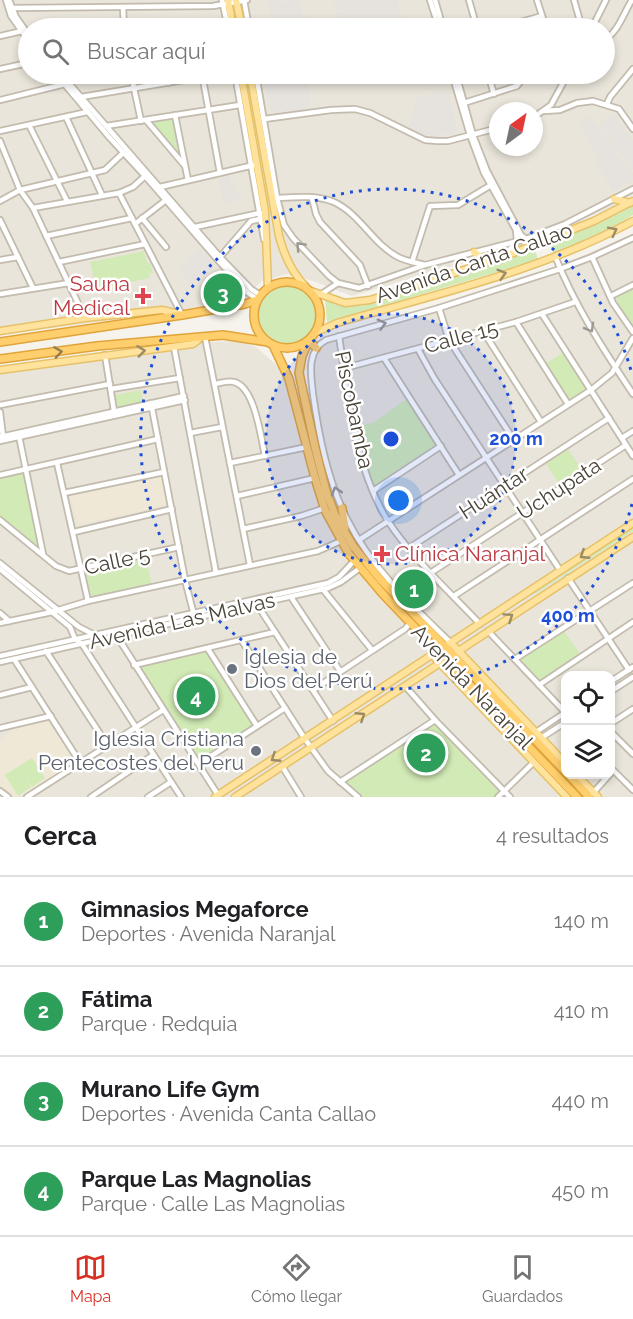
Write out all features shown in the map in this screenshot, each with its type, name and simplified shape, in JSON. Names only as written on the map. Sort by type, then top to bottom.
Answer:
[{"type":"highway","points":[[0,359],[97,346],[204,337],[234,336],[288,348],[309,341],[320,324],[320,307],[309,289],[287,281],[268,287],[258,298],[254,309],[256,327],[271,343]]},
{"type":"highway","points":[[0,342],[182,315],[245,304],[258,298]]},
{"type":"highway","points":[[309,341],[316,348]]},
{"type":"highway","name":"Avenida Naranjal","points":[[309,341],[299,370],[301,385],[326,491],[336,515],[353,546],[442,650]]},
{"type":"highway","name":"Avenida Naranjal","points":[[271,343],[289,379],[325,508],[341,541],[354,561],[411,622],[539,740],[561,766]]},
{"type":"highway","points":[[342,508],[346,534]]},
{"type":"highway","name":"Avenida Naranjal","points":[[449,657],[577,797]]},
{"type":"highway","name":"Avenida Naranjal","points":[[574,779],[593,796]]},
{"type":"main road","points":[[242,1],[242,18]]},
{"type":"main road","points":[[225,2],[230,18]]},
{"type":"main road","points":[[242,84],[254,165],[265,211],[268,287]]},
{"type":"main road","points":[[252,84],[283,252],[292,271],[309,289]]},
{"type":"main road","points":[[614,199],[632,202]]},
{"type":"main road","name":"Avenida Canta Callao","points":[[309,289],[345,303],[357,303],[501,258],[594,221],[632,202]]},
{"type":"main road","name":"Avenida Canta Callao","points":[[316,332],[337,323],[521,269],[606,235],[633,221]]},
{"type":"main road","points":[[474,252],[488,262]]},
{"type":"main road","points":[[0,331],[85,318],[162,310],[182,315]]},
{"type":"main road","points":[[0,370],[193,344],[204,337]]},
{"type":"main road","points":[[217,796],[633,523]]},
{"type":"main road","points":[[235,797],[633,537]]},
{"type":"main road","points":[[522,595],[528,604]]},
{"type":"main road","name":"Avenida Naranjal","points":[[442,650],[536,732],[539,740],[561,760]]},
{"type":"main road","name":"Avenida Naranjal","points":[[449,657],[534,762],[567,797]]},
{"type":"main road","points":[[580,779],[593,796]]},
{"type":"street","points":[[46,0],[48,6]]},
{"type":"street","points":[[125,18],[129,0]]},
{"type":"street","points":[[430,0],[437,18]]},
{"type":"street","points":[[435,0],[439,18]]},
{"type":"street","points":[[474,18],[469,1],[477,0]]},
{"type":"street","points":[[535,18],[542,16],[537,0]]},
{"type":"street","points":[[574,0],[579,18]]},
{"type":"street","points":[[597,18],[606,0]]},
{"type":"street","points":[[615,30],[632,0]]},
{"type":"street","points":[[0,5],[7,1]]},
{"type":"street","points":[[7,1],[18,18]]},
{"type":"street","points":[[7,1],[11,16],[18,26]]},
{"type":"street","points":[[12,8],[126,7],[242,1],[246,18]]},
{"type":"street","points":[[225,2],[227,18]]},
{"type":"street","points":[[0,36],[18,32]]},
{"type":"street","points":[[0,69],[18,65]]},
{"type":"street","points":[[607,104],[633,69]]},
{"type":"street","points":[[0,100],[65,84],[87,112],[160,187],[258,298]]},
{"type":"street","points":[[70,84],[123,153],[146,176],[248,293],[258,298]]},
{"type":"street","points":[[132,84],[143,121],[185,167]]},
{"type":"street","points":[[81,97],[162,84]]},
{"type":"street","points":[[204,84],[220,173]]},
{"type":"street","points":[[237,84],[254,165],[260,219],[268,254]]},
{"type":"street","points":[[258,84],[280,214],[287,230],[313,260],[338,283],[320,295]]},
{"type":"street","points":[[457,84],[472,135],[487,171],[521,235],[542,240],[557,236]]},
{"type":"street","points":[[457,84],[484,173],[516,231],[517,241],[501,258]]},
{"type":"street","points":[[491,84],[494,94]]},
{"type":"street","points":[[464,103],[518,84]]},
{"type":"street","points":[[544,111],[551,105],[563,84]]},
{"type":"street","points":[[544,111],[560,110],[585,101],[607,104],[619,109],[633,129]]},
{"type":"street","points":[[104,127],[240,105]]},
{"type":"street","points":[[264,119],[355,109],[425,140],[448,141],[489,130]]},
{"type":"street","points":[[0,131],[87,112]]},
{"type":"street","points":[[175,115],[188,180]]},
{"type":"street","points":[[66,117],[102,195]]},
{"type":"street","points":[[29,125],[68,201]]},
{"type":"street","points":[[0,141],[20,190],[33,208],[85,318]]},
{"type":"street","points":[[0,201],[20,190],[110,167],[123,153]]},
{"type":"street","points":[[160,187],[254,165]]},
{"type":"street","points":[[33,208],[119,193],[133,187],[146,176]]},
{"type":"street","points":[[412,262],[430,206],[459,204],[491,185]]},
{"type":"street","name":"Avenida Canta Callao","points":[[338,283],[358,288],[368,286],[425,265],[517,241],[565,224],[633,189]]},
{"type":"street","points":[[119,193],[182,315]]},
{"type":"street","name":"Avenida Canta Callao","points":[[277,198],[312,198],[331,201],[342,206],[399,258],[425,265]]},
{"type":"street","points":[[312,198],[320,222],[355,259],[368,286]]},
{"type":"street","points":[[135,224],[166,200]]},
{"type":"street","points":[[195,227],[260,213]]},
{"type":"street","points":[[46,236],[132,218]]},
{"type":"street","points":[[142,218],[166,247]]},
{"type":"street","points":[[220,256],[251,221],[260,219]]},
{"type":"street","points":[[0,220],[33,288]]},
{"type":"street","name":"Avenida Canta Callao","points":[[316,348],[326,340],[439,308],[592,257],[633,238]]},
{"type":"street","points":[[59,262],[145,244]]},
{"type":"street","points":[[555,256],[575,302],[632,392]]},
{"type":"street","points":[[0,260],[18,257]]},
{"type":"street","points":[[592,257],[611,296],[633,332]]},
{"type":"street","points":[[0,294],[69,283]]},
{"type":"street","points":[[611,296],[633,285]]},
{"type":"street","name":"Calle 15","points":[[345,368],[516,322],[575,302]]},
{"type":"street","points":[[439,308],[449,340],[514,440]]},
{"type":"street","points":[[542,314],[633,456]]},
{"type":"street","points":[[516,322],[568,404]]},
{"type":"street","points":[[483,331],[541,422]]},
{"type":"street","name":"Piscobamba","points":[[339,336],[354,425],[373,491],[388,521],[409,548],[480,624]]},
{"type":"street","points":[[204,337],[250,565]]},
{"type":"street","points":[[359,540],[591,390],[616,368],[633,338]]},
{"type":"street","points":[[174,347],[216,573]]},
{"type":"street","name":"Avenida Naranjal","points":[[316,348],[311,360],[310,373],[317,420],[323,450],[342,508],[359,540],[442,650]]},
{"type":"street","points":[[418,349],[434,378],[560,570]]},
{"type":"street","points":[[105,355],[114,411]]},
{"type":"street","points":[[384,358],[459,475]]},
{"type":"street","points":[[0,405],[110,386],[180,378]]},
{"type":"street","points":[[215,384],[233,382],[249,396],[265,456]]},
{"type":"street","points":[[2,438],[20,436],[184,398]]},
{"type":"street","points":[[2,438],[114,411],[152,405]]},
{"type":"street","points":[[152,405],[185,580],[194,615]]},
{"type":"street","points":[[0,412],[2,438]]},
{"type":"street","name":"Huántar","points":[[409,548],[609,418]]},
{"type":"street","points":[[190,433],[222,427]]},
{"type":"street","points":[[622,438],[633,431]]},
{"type":"street","points":[[20,436],[43,554]]},
{"type":"street","points":[[0,475],[158,439]]},
{"type":"street","name":"Uchupata","points":[[432,573],[626,445]]},
{"type":"street","points":[[373,491],[441,446]]},
{"type":"street","points":[[230,463],[307,447]]},
{"type":"street","points":[[57,463],[88,601]]},
{"type":"street","points":[[64,493],[164,472]]},
{"type":"street","points":[[237,496],[315,478]]},
{"type":"street","points":[[454,596],[633,479]]},
{"type":"street","points":[[243,529],[325,508]]},
{"type":"street","points":[[74,532],[172,509]]},
{"type":"street","name":"Calle 5","points":[[0,520],[62,569],[69,571],[179,547]]},
{"type":"street","points":[[0,623],[52,612],[88,601],[325,549],[341,541]]},
{"type":"street","name":"Avenida Las Malvas","points":[[255,601],[291,597],[321,587],[339,577],[354,561]]},
{"type":"street","points":[[0,563],[83,629],[98,634]]},
{"type":"street","name":"Avenida Las Malvas","points":[[0,662],[255,601],[337,585],[360,568]]},
{"type":"street","points":[[0,569],[70,627],[75,639],[82,644],[181,797]]},
{"type":"street","points":[[568,578],[608,639],[631,668],[615,679]]},
{"type":"street","points":[[515,660],[633,583]]},
{"type":"street","points":[[321,587],[372,650]]},
{"type":"street","points":[[291,597],[340,671]]},
{"type":"street","points":[[255,601],[333,721]]},
{"type":"street","points":[[0,613],[9,621]]},
{"type":"street","points":[[313,690],[405,629],[411,622]]},
{"type":"street","points":[[539,685],[633,622]]},
{"type":"street","points":[[82,644],[85,637],[83,629]]},
{"type":"street","points":[[488,631],[561,710]]},
{"type":"street","points":[[134,666],[275,632]]},
{"type":"street","points":[[115,633],[217,796]]},
{"type":"street","name":"Avenida Las Malvas","points":[[0,656],[98,634],[115,633]]},
{"type":"street","points":[[242,641],[328,771],[358,797]]},
{"type":"street","points":[[208,649],[257,726]]},
{"type":"street","points":[[46,651],[108,746]]},
{"type":"street","points":[[14,659],[81,764]]},
{"type":"street","points":[[615,689],[633,677]]},
{"type":"street","points":[[0,695],[32,687]]},
{"type":"street","points":[[406,687],[510,797]]},
{"type":"street","points":[[199,764],[285,708]]},
{"type":"street","points":[[615,721],[633,709]]},
{"type":"street","points":[[27,797],[163,710]]},
{"type":"street","points":[[0,728],[51,716]]},
{"type":"street","points":[[536,732],[561,716]]},
{"type":"street","points":[[340,782],[435,720]]},
{"type":"street","points":[[539,740],[562,725]]},
{"type":"street","points":[[615,736],[633,754]]},
{"type":"street","points":[[91,797],[153,755]]},
{"type":"street","points":[[498,797],[534,762]]},
{"type":"street","points":[[282,766],[301,797]]},
{"type":"street","points":[[615,774],[633,790]]},
{"type":"street","points":[[593,796],[605,779]]},
{"type":"street","points":[[148,797],[171,782]]},
{"type":"street","points":[[0,791],[8,797]]},
{"type":"shaded area","points":[[0,0],[633,0],[633,195],[612,207],[528,244],[352,296],[287,274],[262,281],[242,300],[0,335]]},
{"type":"shaded area","points":[[277,0],[286,2],[299,0],[304,18],[273,18],[267,3]]},
{"type":"shaded area","points":[[334,0],[397,0],[402,18],[338,18]]},
{"type":"shaded area","points":[[265,84],[309,84],[309,113],[272,113]]},
{"type":"shaded area","points":[[448,90],[458,132],[438,135],[438,138],[409,127],[417,97]]},
{"type":"shaded area","points":[[613,114],[633,141],[633,170],[599,125]]},
{"type":"shaded area","points":[[589,116],[633,174],[633,180],[613,192],[579,123]]},
{"type":"shaded area","points":[[229,175],[231,186],[234,186],[236,194],[241,195],[241,200],[223,203],[218,177]]},
{"type":"shaded area","points":[[633,234],[633,797],[593,797],[576,779],[615,779],[615,671],[561,671],[561,764],[369,562],[337,508],[321,452],[306,366],[312,349],[324,337],[557,267]]},
{"type":"shaded area","points":[[200,248],[214,266],[192,284],[180,269],[186,265],[185,260]]},
{"type":"shaded area","points":[[240,341],[256,347],[282,370],[293,401],[311,475],[328,524],[367,584],[571,797],[0,797],[0,367],[184,343]]},
{"type":"shaded area","points":[[162,477],[168,505],[78,525],[70,496]]},
{"type":"shaded area","points":[[48,721],[75,762],[19,797],[14,797],[0,786],[0,743],[12,729]]},
{"type":"green space","points":[[172,118],[179,155],[152,121]]},
{"type":"green space","points":[[633,205],[633,215],[554,254],[549,244]]},
{"type":"green space","points":[[535,249],[538,260],[327,322],[325,300],[342,306],[362,306]]},
{"type":"green space","points":[[144,251],[153,273],[149,274],[150,278],[96,289],[90,262]]},
{"type":"green space","points":[[288,284],[309,293],[318,314],[309,335],[288,344],[267,335],[258,314],[267,293]]},
{"type":"green space","points":[[633,288],[633,327],[616,297]]},
{"type":"green space","points":[[564,352],[587,388],[569,400],[545,364]]},
{"type":"green space","points":[[141,390],[143,404],[117,408],[115,395]]},
{"type":"green space","points":[[408,398],[438,446],[374,488],[356,426],[373,423]]},
{"type":"green space","points":[[567,448],[582,469],[559,484],[545,462]]},
{"type":"green space","points":[[24,472],[39,548],[0,516],[0,478]]},
{"type":"green space","points":[[633,526],[633,531],[535,594],[533,591]]},
{"type":"green space","points":[[146,559],[152,585],[92,597],[85,572]]},
{"type":"green space","points":[[563,630],[581,655],[540,682],[518,660]]},
{"type":"green space","points":[[207,652],[254,725],[199,761],[138,667]]},
{"type":"green space","points":[[434,723],[501,791],[495,797],[362,797],[344,782]]},
{"type":"green space","points":[[32,758],[45,778],[32,787],[25,777],[31,787],[18,796],[5,775]]},
{"type":"place","name":"Murano Life Gym","points":[[223,293]]},
{"type":"place","name":"Sauna Medical","points":[[143,296]]},
{"type":"place","name":"Clínica Naranjal","points":[[382,554]]},
{"type":"place","name":"Gimnasios Megaforce","points":[[414,589]]},
{"type":"place","name":"Iglesia de Dios del Perú","points":[[232,669]]},
{"type":"place","name":"Parque Las Magnolias","points":[[196,696]]},
{"type":"place","name":"Iglesia Cristiana Pentecostes del Peru","points":[[256,751]]},
{"type":"place","name":"Fátima","points":[[426,753]]}]
